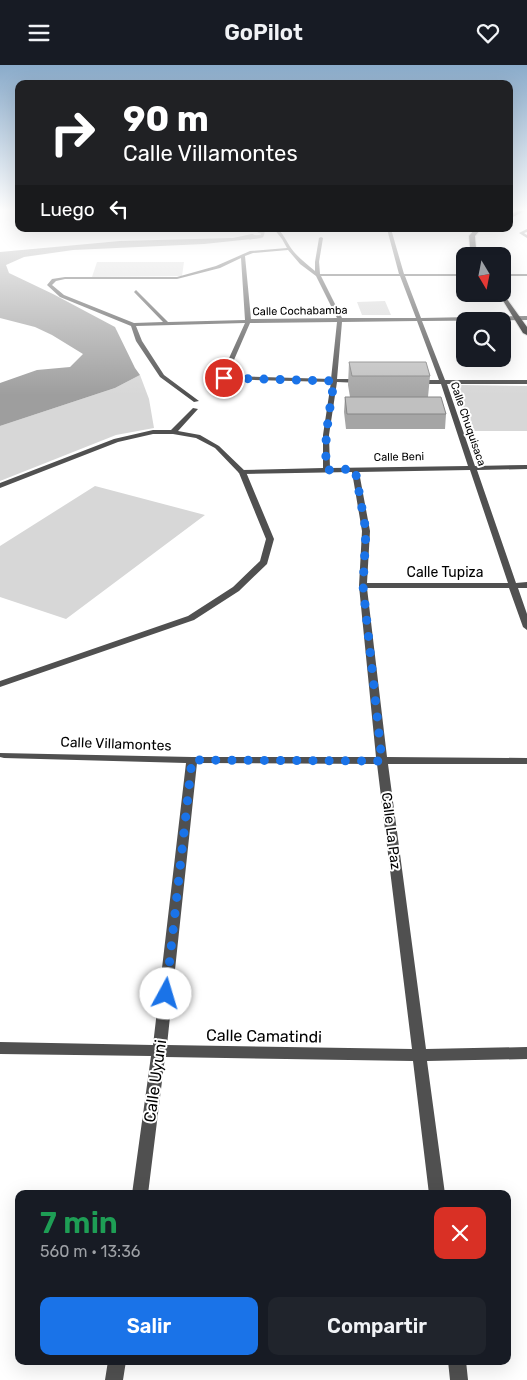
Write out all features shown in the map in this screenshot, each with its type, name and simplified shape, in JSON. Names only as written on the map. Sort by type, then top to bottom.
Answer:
[{"type":"highway","points":[[508,303],[527,333]]},
{"type":"street","points":[[196,401],[162,376],[138,341],[132,325],[62,297],[49,285],[54,280],[73,277],[177,278],[198,272]]},
{"type":"street","points":[[245,272],[248,321],[224,378],[364,381]]},
{"type":"street","points":[[314,272],[318,275],[340,320],[326,435],[327,470]]},
{"type":"street","points":[[318,275],[456,275]]},
{"type":"street","name":"Calle Chuquisaca","points":[[402,275],[443,382],[527,627]]},
{"type":"street","points":[[511,275],[527,275]]},
{"type":"street","points":[[136,291],[166,323]]},
{"type":"street","name":"Calle Cochabamba","points":[[132,325],[248,321],[527,318]]},
{"type":"street","points":[[413,382],[527,382]]},
{"type":"street","points":[[173,432],[194,409]]},
{"type":"street","points":[[0,486],[116,440],[153,432],[173,432],[198,436],[217,447],[242,472],[270,539],[264,562],[236,589],[190,618],[0,684]]},
{"type":"street","name":"Calle Beni","points":[[242,472],[527,467]]},
{"type":"street","name":"Calle La Paz","points":[[355,469],[366,531],[363,586],[382,761],[437,1190]]},
{"type":"street","name":"Calle Tupiza","points":[[363,586],[527,585]]},
{"type":"street","name":"Calle Villamontes","points":[[1,756],[192,760],[527,761]]},
{"type":"street","name":"Calle Uyuni","points":[[141,1190],[159,1052],[192,760]]},
{"type":"street","name":"Calle Camatindi","points":[[0,1048],[420,1055],[527,1053]]},
{"type":"street","points":[[114,1380],[116,1365]]},
{"type":"street","points":[[457,1365],[459,1380]]},
{"type":"shaded area","points":[[0,272],[9,272],[115,327],[140,375],[115,388],[0,426],[0,383],[37,370],[70,367],[83,354],[35,327],[0,318]]},
{"type":"shaded area","points":[[94,272],[183,272],[182,276],[92,277]]},
{"type":"shaded area","points":[[385,301],[391,315],[362,315],[357,302]]},
{"type":"shaded area","points":[[140,375],[149,399],[154,428],[116,435],[0,481],[0,426],[115,388]]},
{"type":"shaded area","points":[[455,386],[527,386],[527,431],[468,431]]},
{"type":"shaded area","points":[[95,486],[205,515],[66,619],[0,597],[0,546]]},
{"type":"building","points":[[349,362],[426,362],[430,376],[352,376]]},
{"type":"building","points":[[345,397],[441,397],[446,414],[347,414]]},
{"type":"route","points":[[166,994],[192,760],[382,761],[363,586],[366,531],[355,469],[327,470],[326,435],[334,381],[224,378]]}]
